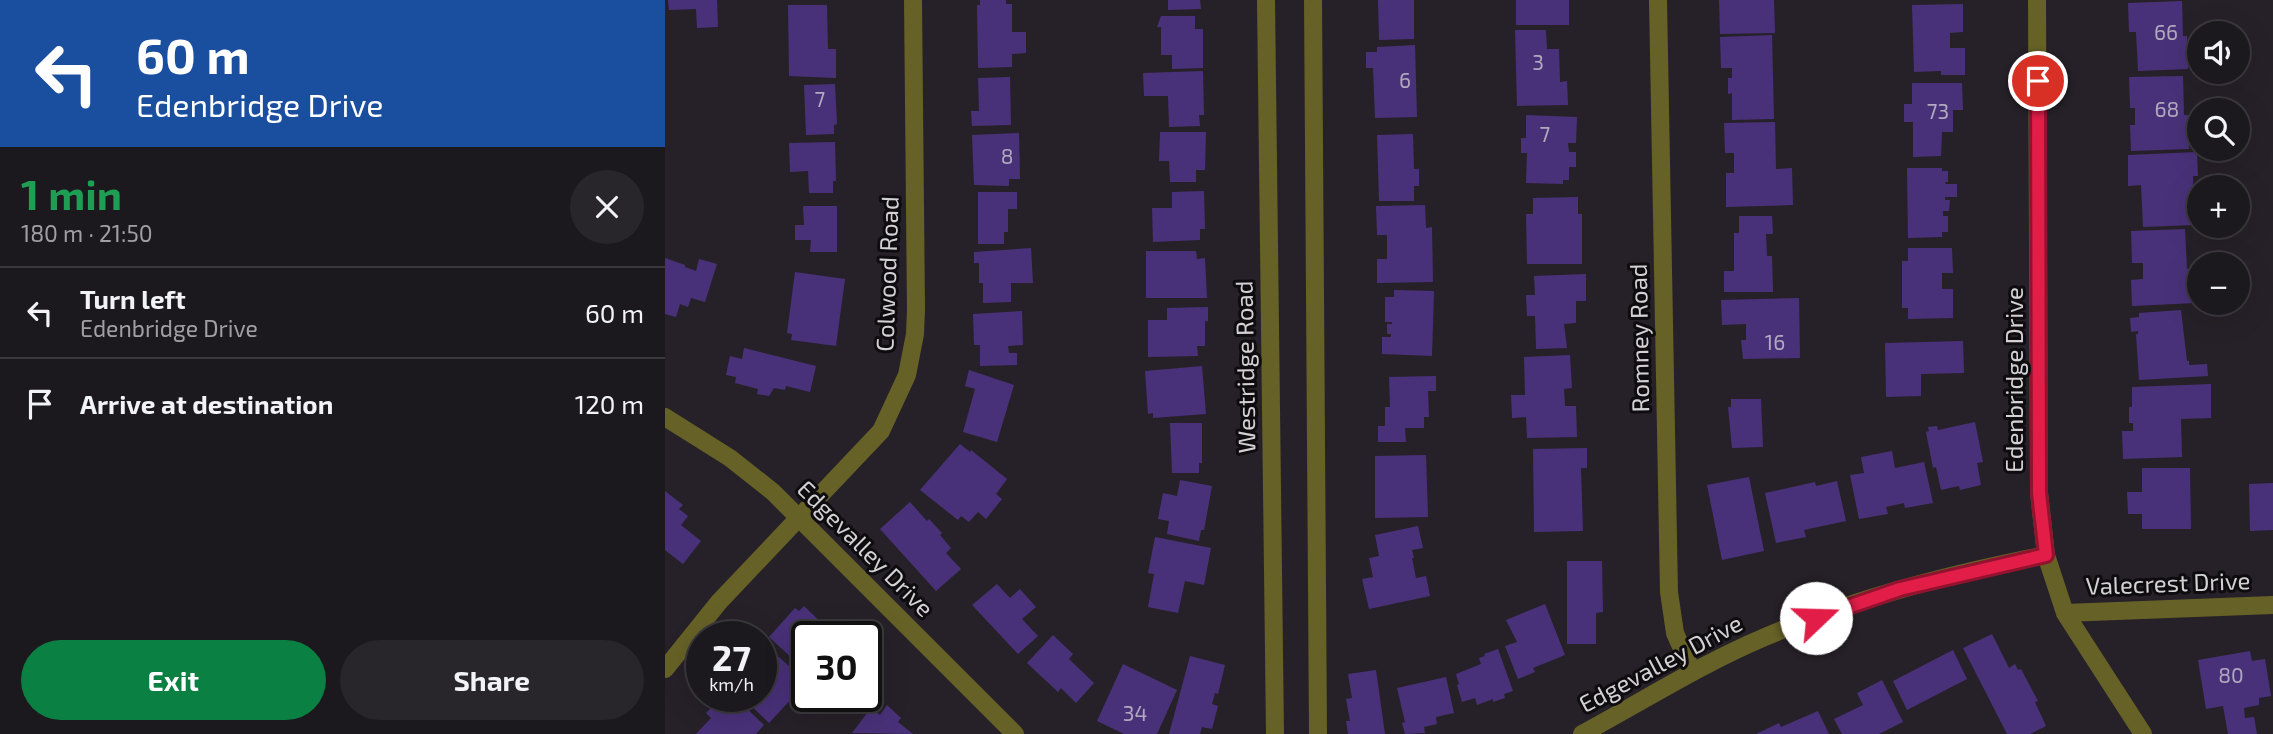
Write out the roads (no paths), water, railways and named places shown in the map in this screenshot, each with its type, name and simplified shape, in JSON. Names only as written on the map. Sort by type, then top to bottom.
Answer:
[{"type":"street","name":"Colwood Road","points":[[665,669],[719,602],[881,431],[907,375],[916,310],[913,0]]},
{"type":"street","name":"Westridge Road","points":[[1266,0],[1275,734]]},
{"type":"street","points":[[1313,0],[1318,734]]},
{"type":"street","name":"Romney Road","points":[[1658,0],[1669,592],[1675,633],[1692,671]]},
{"type":"street","name":"Edenbridge Drive","points":[[2038,0],[2039,493],[2046,555],[2065,612],[2143,734]]},
{"type":"street","name":"Edgevalley Drive","points":[[665,417],[730,458],[773,492],[1015,734]]},
{"type":"street","name":"Edgevalley Drive","points":[[1582,734],[1692,671],[1767,636],[1900,589],[2046,555]]},
{"type":"street","name":"Valecrest Drive","points":[[2065,612],[2273,605]]}]
